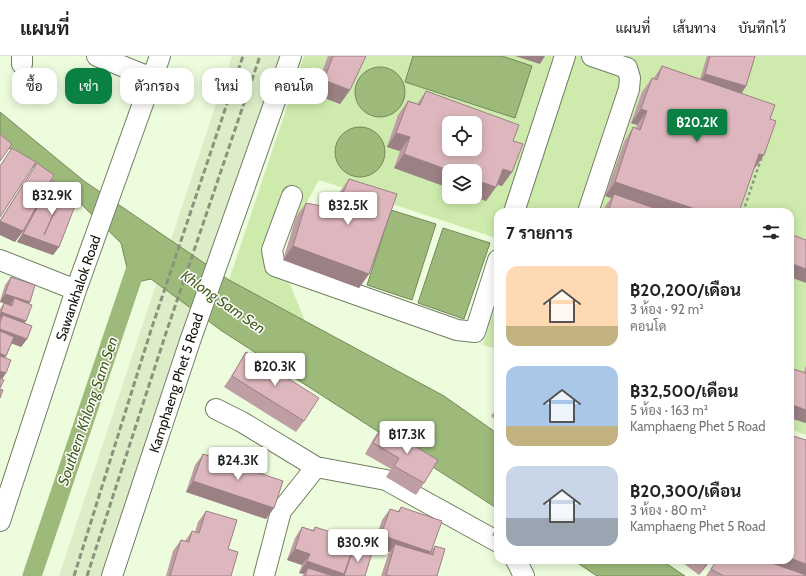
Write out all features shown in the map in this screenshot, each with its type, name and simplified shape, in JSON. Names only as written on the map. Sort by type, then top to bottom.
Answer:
[{"type":"street","points":[[97,56],[127,68]]},
{"type":"street","name":"Sawankhalok Road","points":[[156,68],[160,56]]},
{"type":"street","name":"Kamphaeng Phet 5 Road","points":[[112,576],[190,341],[291,56]]},
{"type":"street","points":[[515,208],[565,56]]},
{"type":"street","points":[[589,208],[629,88],[630,78],[627,68],[592,56]]},
{"type":"street","name":"Sawankhalok Road","points":[[0,521],[8,470],[79,283],[143,104]]},
{"type":"street","points":[[292,196],[272,250],[275,266],[456,330],[474,332],[494,272]]},
{"type":"street","points":[[0,260],[79,283]]},
{"type":"street","points":[[216,410],[242,422],[316,467],[386,480],[494,540]]},
{"type":"street","points":[[264,576],[281,511],[316,467]]},
{"type":"street","points":[[518,564],[524,576]]},
{"type":"path","points":[[744,208],[763,155]]},
{"type":"shaded area","points":[[232,56],[281,56],[277,68],[260,68],[260,104],[265,104],[106,576],[59,576],[216,104],[252,104],[252,68],[228,68]]},
{"type":"shaded area","points":[[304,56],[555,56],[505,208],[494,208],[494,237],[319,180],[282,247],[289,282],[305,321],[229,280],[288,104],[328,104],[328,68],[300,68]]},
{"type":"shaded area","points":[[576,56],[806,56],[806,435],[794,430],[794,208],[526,208]]},
{"type":"shaded area","points":[[494,310],[494,348],[483,345]]},
{"type":"water","points":[[413,56],[502,56],[532,66],[515,118],[405,82]]},
{"type":"water","points":[[380,67],[389,69],[400,78],[405,92],[403,101],[394,112],[380,117],[371,115],[360,106],[355,92],[357,83],[366,72]]},
{"type":"water","name":"Khlong Sam Sen","points":[[0,112],[84,181],[229,280],[444,396],[494,431],[494,506],[222,331],[151,279],[137,282],[128,272],[121,243],[80,203],[0,141]]},
{"type":"water","points":[[360,127],[369,129],[380,138],[385,152],[383,161],[374,172],[360,177],[351,175],[340,166],[335,152],[337,143],[346,132]]},
{"type":"water","points":[[391,210],[436,224],[412,300],[367,285]]},
{"type":"water","points":[[443,228],[490,243],[464,319],[418,303]]},
{"type":"water","points":[[579,564],[667,564],[685,576],[597,576]]},
{"type":"building","points":[[333,56],[366,56],[350,90],[328,82],[328,69]]},
{"type":"building","points":[[710,56],[755,56],[746,86],[705,74]]},
{"type":"building","points":[[662,66],[775,105],[770,119],[776,121],[764,155],[759,154],[740,208],[692,208],[615,182],[633,127],[640,130],[647,111],[641,109],[652,78],[657,80]]},
{"type":"building","points":[[426,91],[519,125],[513,141],[523,144],[512,172],[503,169],[496,187],[482,182],[482,164],[442,164],[442,168],[404,154],[410,137],[396,133],[408,101],[420,105]]},
{"type":"building","points":[[0,134],[12,144],[0,161]]},
{"type":"building","points":[[12,148],[36,162],[0,217],[0,166]]},
{"type":"building","points":[[37,163],[54,175],[23,231],[0,221]]},
{"type":"building","points":[[349,179],[397,194],[369,274],[293,246],[306,203],[336,209]]},
{"type":"building","points":[[52,180],[64,189],[44,235],[65,190],[78,198],[59,247],[23,234]]},
{"type":"building","points":[[614,194],[654,208],[609,208]]},
{"type":"building","points":[[794,236],[806,240],[806,269],[794,264]]},
{"type":"building","points":[[11,277],[35,285],[30,302],[5,294]]},
{"type":"building","points":[[14,298],[32,305],[26,321],[1,312],[4,303],[12,306]]},
{"type":"building","points":[[3,315],[32,326],[27,339],[0,329],[0,322]]},
{"type":"building","points":[[0,331],[14,337],[6,356],[0,353]]},
{"type":"building","points":[[246,352],[319,398],[304,421],[232,376]]},
{"type":"building","points":[[0,356],[11,360],[6,373],[0,371]]},
{"type":"building","points":[[794,369],[806,373],[806,410],[794,406]]},
{"type":"building","points":[[0,378],[4,380],[0,388]]},
{"type":"building","points":[[0,389],[3,390],[0,398]]},
{"type":"building","points":[[382,427],[438,460],[424,483],[394,466],[399,458],[373,443]]},
{"type":"building","points":[[794,436],[806,440],[806,564],[794,560]]},
{"type":"building","points":[[203,454],[283,481],[274,508],[193,481]]},
{"type":"building","points":[[401,507],[442,521],[431,552],[381,535],[390,509],[399,512]]},
{"type":"building","points":[[206,511],[237,520],[228,549],[238,552],[231,576],[170,576],[181,540],[189,542],[192,531],[199,533]]},
{"type":"building","points":[[302,527],[314,531],[315,527],[356,540],[344,574],[307,561],[310,554],[295,549]]},
{"type":"building","points":[[395,544],[433,555],[435,546],[445,549],[437,576],[386,575]]},
{"type":"building","points":[[354,547],[372,553],[365,576],[344,576]]},
{"type":"building","points":[[714,564],[774,564],[806,576],[724,576],[711,569]]},
{"type":"building","points":[[308,568],[333,576],[305,576]]},
{"type":"waterway","name":"Southern Khlong Sam Sen","points":[[32,576],[141,253]]},
{"type":"railway","points":[[74,576],[151,330],[243,56]]},
{"type":"railway","points":[[87,576],[166,333],[260,56]]}]
